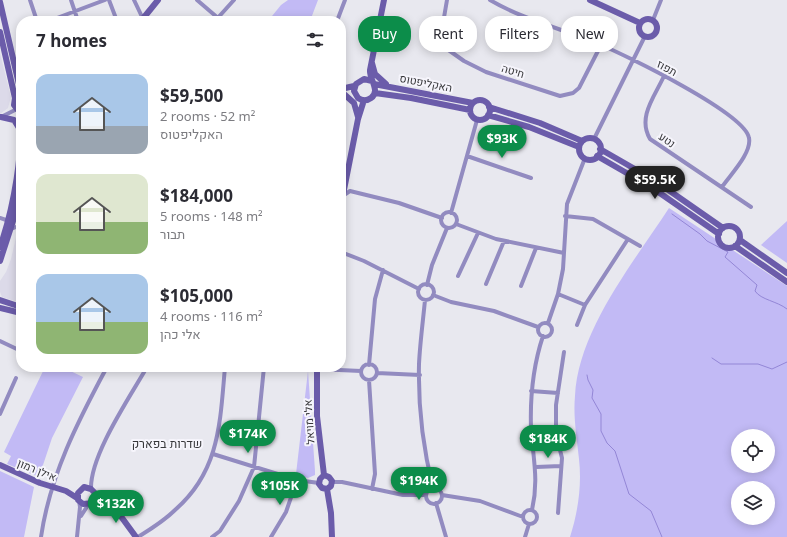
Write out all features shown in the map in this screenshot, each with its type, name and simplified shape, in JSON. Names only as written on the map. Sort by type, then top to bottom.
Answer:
[{"type":"main road","points":[[145,16],[158,0]]},
{"type":"main road","points":[[346,93],[354,94],[358,98],[364,100],[372,98],[375,93],[370,76],[372,58],[384,0]]},
{"type":"main road","points":[[590,0],[640,23]]},
{"type":"main road","points":[[0,2],[16,71]]},
{"type":"main road","points":[[644,19],[653,20],[656,26],[656,32],[650,36],[645,36],[639,31],[640,23],[644,19]]},
{"type":"main road","points":[[0,32],[16,96]]},
{"type":"main road","points":[[346,91],[354,86],[360,79],[372,58]]},
{"type":"main road","points":[[372,58],[375,74],[391,87]]},
{"type":"main road","points":[[360,79],[367,79],[373,83]]},
{"type":"main road","name":"האקליפטוס","points":[[373,83],[473,103]]},
{"type":"main road","points":[[354,86],[354,94]]},
{"type":"main road","name":"האקליפטוס","points":[[375,93],[411,98],[470,110]]},
{"type":"main road","points":[[358,119],[369,102],[375,97],[384,94]]},
{"type":"main road","points":[[346,96],[354,103],[358,119]]},
{"type":"main road","points":[[346,179],[358,119],[364,100]]},
{"type":"main road","points":[[489,107],[488,115],[484,119],[478,120],[471,115],[470,110],[473,103],[481,100],[489,107],[540,123],[582,141]]},
{"type":"main road","points":[[488,115],[529,127],[579,147]]},
{"type":"main road","points":[[2,117],[14,120],[16,124]]},
{"type":"main road","points":[[587,138],[594,139],[598,142],[600,149],[597,156],[591,159],[585,158],[580,154],[579,147],[582,141],[587,138]]},
{"type":"main road","points":[[600,149],[654,180],[723,228]]},
{"type":"main road","points":[[597,156],[652,187],[719,234]]},
{"type":"main road","points":[[0,247],[9,220],[16,169]]},
{"type":"main road","points":[[0,261],[11,229],[16,206]]},
{"type":"main road","points":[[787,273],[740,240],[740,236],[736,228],[730,226],[723,228],[719,234],[719,240],[724,246],[735,246],[787,282]]},
{"type":"main road","points":[[735,246],[740,240]]},
{"type":"main road","points":[[0,300],[16,305]]},
{"type":"main road","points":[[0,308],[16,312]]},
{"type":"main road","name":"אלי מויאל","points":[[317,372],[317,416],[324,476]]},
{"type":"main road","name":"אילן רמון","points":[[0,465],[52,487],[66,491],[78,500]]},
{"type":"main road","points":[[324,476],[330,478],[332,482],[331,486],[327,489],[321,487],[319,483],[321,478],[324,476]]},
{"type":"main road","points":[[104,502],[90,504],[78,500],[80,489],[86,487],[93,491],[104,502],[117,511],[137,537]]},
{"type":"main road","name":"אילן רמון","points":[[66,491],[80,489]]},
{"type":"main road","points":[[327,489],[331,513],[332,537]]},
{"type":"main road","points":[[90,504],[94,498],[93,491]]},
{"type":"street","points":[[30,0],[35,16]]},
{"type":"street","points":[[71,0],[76,16]]},
{"type":"street","points":[[62,16],[105,0]]},
{"type":"street","points":[[109,0],[115,16]]},
{"type":"street","points":[[134,0],[140,16]]},
{"type":"street","points":[[197,0],[212,16]]},
{"type":"street","points":[[220,16],[234,0]]},
{"type":"street","points":[[339,16],[345,0]]},
{"type":"street","name":"חיטה","points":[[448,0],[441,35],[442,43],[447,49],[464,61],[486,72],[560,96],[573,93],[579,88],[597,52]]},
{"type":"street","name":"תפוז","points":[[490,0],[518,15],[561,31]]},
{"type":"street","points":[[653,20],[661,0]]},
{"type":"street","points":[[594,139],[645,36]]},
{"type":"street","name":"תפוז","points":[[616,52],[664,76],[739,122],[748,133],[748,149],[722,187]]},
{"type":"street","name":"נטע","points":[[664,76],[645,115],[644,126],[646,133],[655,143],[751,208]]},
{"type":"street","points":[[2,117],[16,106]]},
{"type":"street","points":[[451,213],[478,120]]},
{"type":"street","points":[[467,156],[531,178]]},
{"type":"street","points":[[548,323],[558,294],[564,253],[565,216],[572,189],[585,158]]},
{"type":"street","points":[[346,185],[350,191],[399,203],[442,218]]},
{"type":"street","points":[[346,193],[350,191]]},
{"type":"street","points":[[442,218],[446,214],[451,213]]},
{"type":"street","points":[[447,228],[453,227],[456,224],[457,218],[451,213]]},
{"type":"street","points":[[565,216],[593,219],[640,246]]},
{"type":"street","points":[[0,218],[9,220]]},
{"type":"street","points":[[442,218],[442,223],[447,228]]},
{"type":"street","points":[[456,224],[504,241],[564,253]]},
{"type":"street","points":[[11,229],[16,227]]},
{"type":"street","points":[[427,285],[432,265],[447,228]]},
{"type":"street","points":[[458,276],[478,233]]},
{"type":"street","points":[[576,325],[585,305],[628,239]]},
{"type":"street","points":[[486,284],[504,241]]},
{"type":"street","points":[[520,286],[536,248]]},
{"type":"street","points":[[346,254],[383,270],[419,289]]},
{"type":"street","points":[[369,365],[375,299],[383,270]]},
{"type":"street","points":[[427,285],[433,289],[433,295],[429,300],[425,300],[420,297],[419,289],[421,286],[427,285]]},
{"type":"street","points":[[558,294],[585,305]]},
{"type":"street","points":[[433,295],[451,302],[494,311],[538,327]]},
{"type":"street","points":[[425,300],[420,375],[421,422],[426,462],[432,488]]},
{"type":"street","points":[[538,327],[543,323],[548,323]]},
{"type":"street","points":[[538,327],[539,334],[547,337],[552,332],[552,327],[548,323]]},
{"type":"street","points":[[532,510],[536,494],[536,467],[531,428],[531,391],[534,369],[543,336]]},
{"type":"street","points":[[0,341],[16,348]]},
{"type":"street","points":[[558,514],[562,458],[556,434],[555,420],[564,352]]},
{"type":"street","points":[[361,371],[364,366],[369,365],[374,367],[377,373]]},
{"type":"street","points":[[346,370],[361,371]]},
{"type":"street","points":[[361,371],[363,377],[369,380],[374,379],[377,373]]},
{"type":"street","points":[[41,537],[52,487],[64,450],[105,372]]},
{"type":"street","points":[[93,491],[93,476],[100,453],[144,372]]},
{"type":"street","points":[[137,537],[166,518],[195,490],[213,454],[220,423],[224,372]]},
{"type":"street","points":[[212,537],[220,531],[239,501],[254,467],[264,372]]},
{"type":"street","points":[[377,373],[420,375]]},
{"type":"street","points":[[0,414],[16,378]]},
{"type":"street","points":[[369,380],[376,474],[372,489]]},
{"type":"street","points":[[531,391],[558,393]]},
{"type":"street","points":[[213,454],[297,480],[319,483]]},
{"type":"street","points":[[536,467],[562,466]]},
{"type":"street","points":[[80,489],[93,476]]},
{"type":"street","points":[[271,537],[286,512],[297,480]]},
{"type":"street","points":[[332,482],[342,482],[403,495],[426,495]]},
{"type":"street","points":[[426,495],[432,488]]},
{"type":"street","points":[[432,488],[439,490],[442,495],[480,501],[523,517]]},
{"type":"street","points":[[426,495],[430,502],[436,503]]},
{"type":"street","points":[[436,503],[440,500],[442,495]]},
{"type":"street","points":[[77,537],[80,518],[78,500]]},
{"type":"street","points":[[436,503],[446,537]]},
{"type":"street","points":[[80,518],[90,504]]},
{"type":"street","points":[[532,510],[537,514],[538,518],[535,523],[525,523],[523,517],[526,511],[532,510]]},
{"type":"street","points":[[525,537],[529,524]]},
{"type":"shaded area","points":[[288,0],[318,0],[312,16],[272,16],[281,5]]},
{"type":"shaded area","points":[[0,53],[11,97],[8,108],[0,114]]},
{"type":"shaded area","points":[[669,208],[787,286],[787,537],[570,537],[580,489],[580,469],[574,412],[578,371],[586,346],[597,322],[625,274]]},
{"type":"shaded area","points":[[787,221],[787,263],[761,245]]},
{"type":"shaded area","points":[[16,237],[16,301],[2,297],[0,292],[0,281],[6,272],[11,259]]},
{"type":"shaded area","points":[[43,372],[72,372],[83,377],[52,438],[39,477],[7,464],[11,456],[4,452]]},
{"type":"shaded area","points":[[308,372],[315,475],[308,478],[296,474]]},
{"type":"shaded area","points":[[0,471],[34,487],[24,537],[0,537]]},
{"type":"waterway","points":[[672,214],[700,234],[707,241],[728,252],[725,257],[757,285],[755,291],[758,294],[765,299],[779,304],[787,309]]},
{"type":"waterway","points":[[712,358],[721,364],[758,364],[772,369],[787,362]]},
{"type":"waterway","points":[[587,375],[593,390],[592,398],[601,414],[601,431],[607,443],[615,451],[629,494],[651,511],[662,537]]},
{"type":"district","name":"שדרות בפארק","points":[[167,444]]}]
